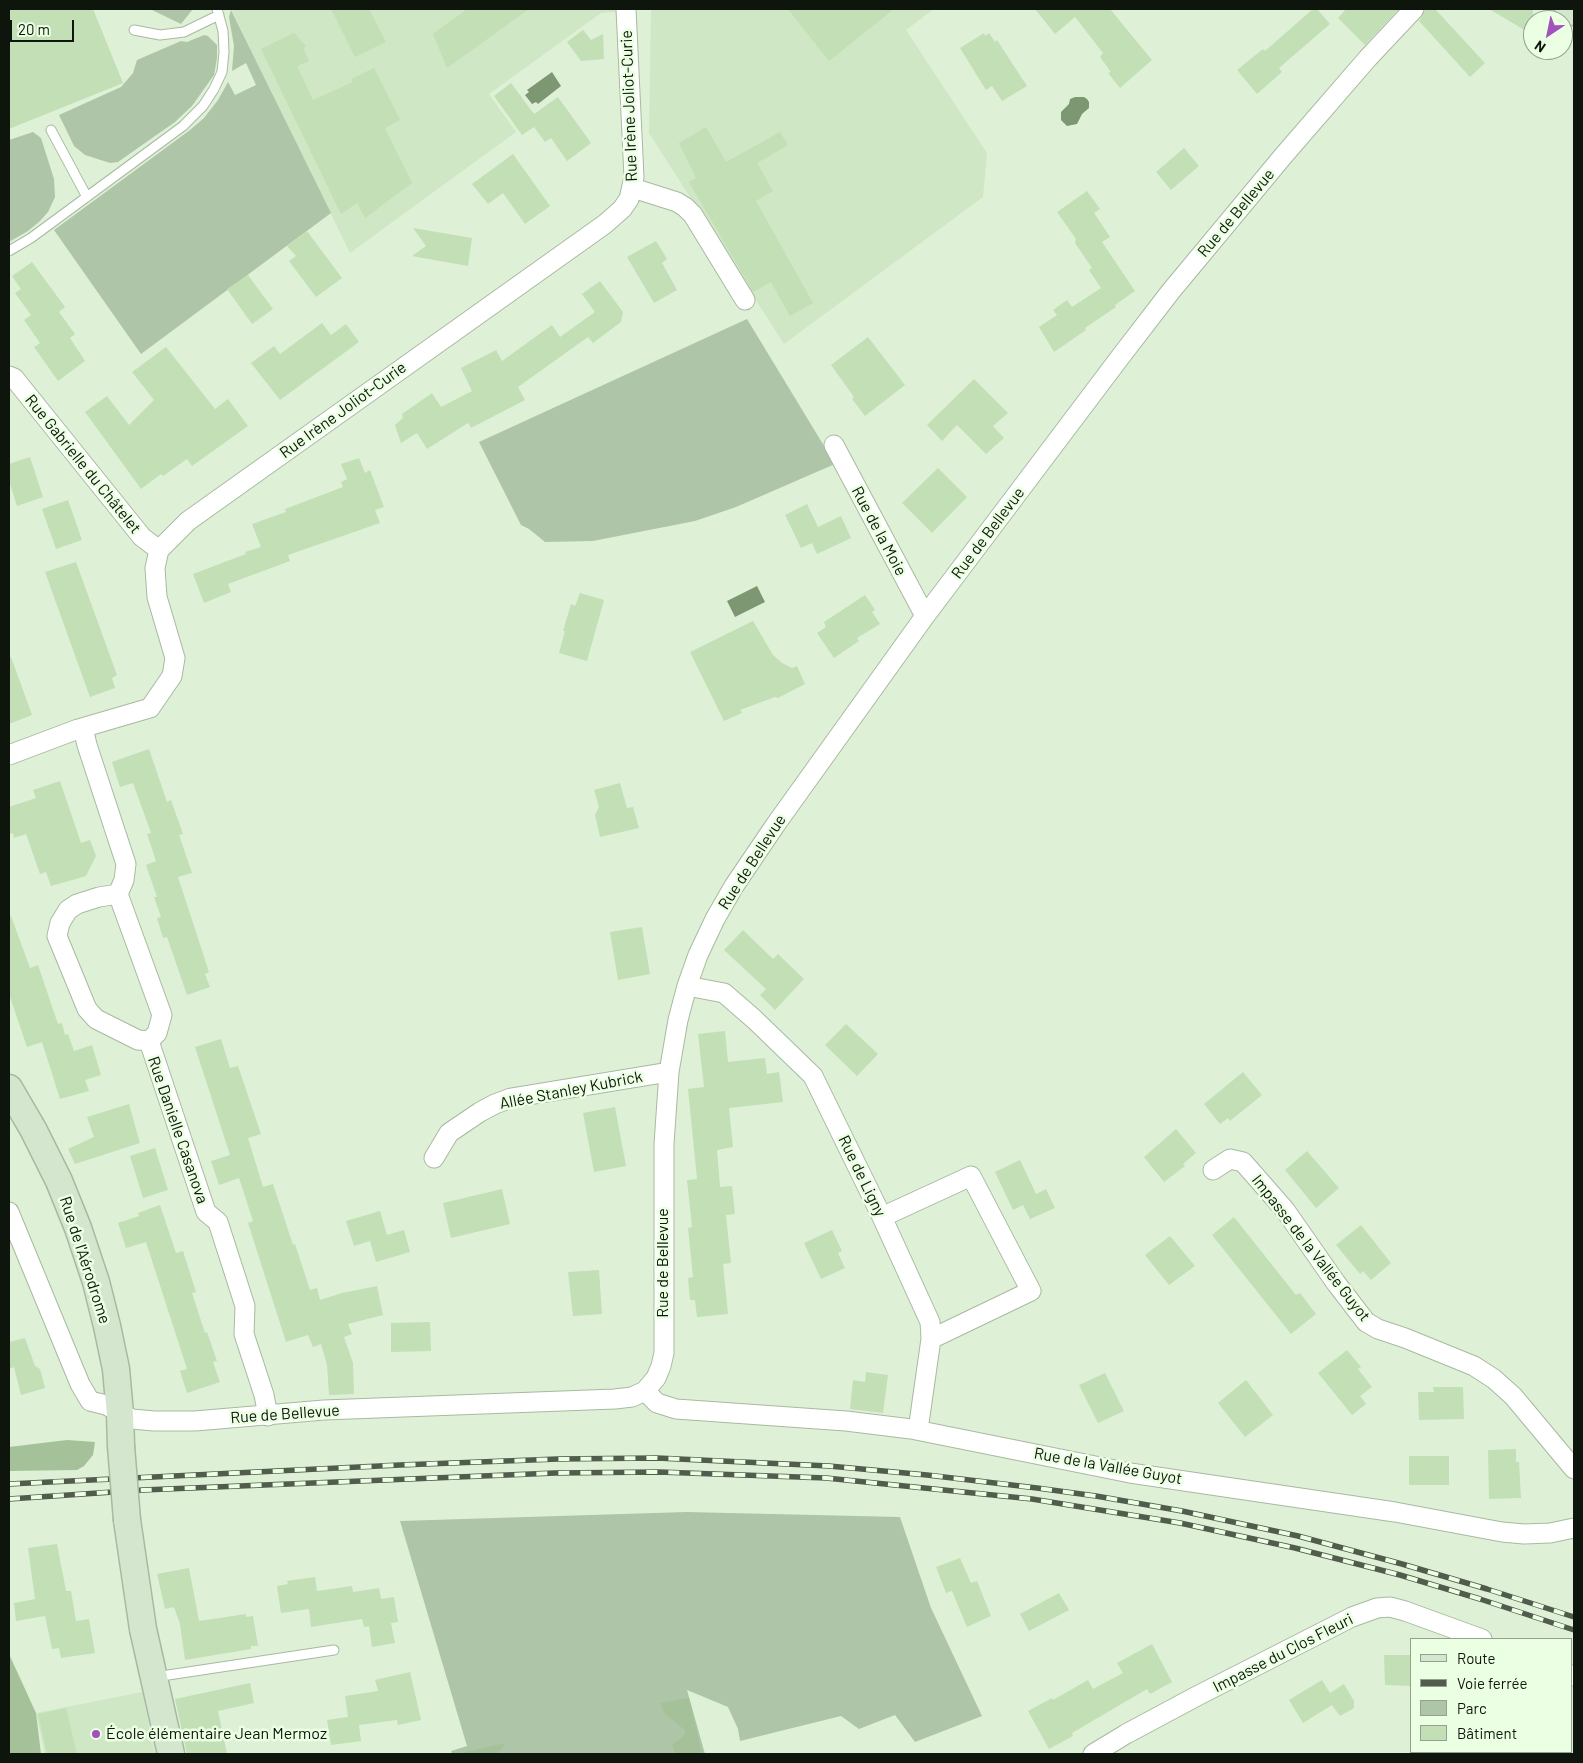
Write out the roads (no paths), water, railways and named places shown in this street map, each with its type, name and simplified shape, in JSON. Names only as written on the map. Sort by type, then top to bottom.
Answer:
[{"type":"street","name":"Rue Irène Joliot-Curie","points":[[159,550],[188,521],[605,224],[622,209],[629,199],[634,178],[626,9]]},
{"type":"street","name":"Rue de Bellevue","points":[[120,1414],[132,1419],[195,1421],[324,1410],[615,1399],[632,1397],[645,1391],[656,1378],[664,1353],[664,1144],[670,1072],[678,1020],[687,986],[698,955],[715,919],[734,886],[776,824],[925,616],[1171,291],[1284,155],[1368,58],[1414,9]]},
{"type":"street","points":[[1568,9],[1574,12]]},
{"type":"street","points":[[632,188],[677,202],[693,215],[745,300]]},
{"type":"street","name":"Rue Gabrielle du Châtelet","points":[[9,376],[14,378],[142,538],[159,550]]},
{"type":"street","name":"Rue de la Moie","points":[[834,445],[925,616]]},
{"type":"street","points":[[9,755],[83,728],[150,708],[172,676],[175,658],[157,597],[155,568],[159,550]]},
{"type":"street","points":[[83,728],[86,745],[126,864],[124,880],[118,894]]},
{"type":"street","name":"Rue Danielle Casanova","points":[[118,894],[162,1015],[156,1033],[148,1042],[138,1040],[96,1019],[87,1009],[57,936],[60,923],[68,910],[77,904],[118,894]]},
{"type":"street","name":"Rue de Ligny","points":[[687,986],[724,994],[814,1076],[930,1322],[931,1339],[918,1430]]},
{"type":"street","name":"Rue Danielle Casanova","points":[[148,1042],[206,1212],[218,1222],[245,1306],[244,1334],[264,1395],[268,1416]]},
{"type":"street","name":"Allée Stanley Kubrick","points":[[434,1158],[449,1134],[480,1112],[511,1098],[670,1072]]},
{"type":"street","name":"Rue de l'Aérodrome","points":[[9,1088],[33,1129],[59,1180],[96,1282],[107,1326],[116,1369],[120,1414],[120,1446],[127,1520],[143,1629],[171,1754]]},
{"type":"street","name":"Impasse de la Vallée Guyot","points":[[1213,1170],[1230,1159],[1243,1162],[1286,1210],[1336,1283],[1366,1322],[1378,1329],[1474,1366],[1494,1379],[1513,1396],[1574,1469]]},
{"type":"street","points":[[882,1217],[971,1176],[1031,1291],[931,1339]]},
{"type":"street","points":[[9,1212],[80,1384],[90,1401],[106,1405],[120,1414]]},
{"type":"street","name":"Rue de la Vallée Guyot","points":[[645,1391],[657,1403],[676,1409],[837,1420],[918,1430],[1130,1473],[1394,1512],[1502,1532],[1524,1534],[1550,1533],[1574,1528]]},
{"type":"street","name":"Impasse du Clos Fleuri","points":[[1093,1754],[1126,1734],[1205,1692],[1352,1617],[1377,1608],[1390,1607],[1405,1611],[1479,1638]]},
{"type":"lane","points":[[9,251],[31,238],[183,126],[203,106],[214,89],[222,72],[224,52],[223,31],[218,12],[184,32],[160,35],[134,30]]},
{"type":"lane","points":[[51,130],[87,197]]},
{"type":"lane","points":[[155,1677],[334,1650]]},
{"type":"railway","points":[[9,1484],[558,1459],[657,1458],[829,1466],[1037,1488],[1182,1511],[1298,1536],[1402,1564],[1574,1617]]},
{"type":"railway","points":[[9,1499],[143,1490],[555,1473],[659,1472],[826,1478],[1032,1499],[1180,1523],[1295,1548],[1400,1575],[1574,1630]]},
{"type":"place","name":"École élémentaire Jean Mermoz","points":[[96,1734]]}]
